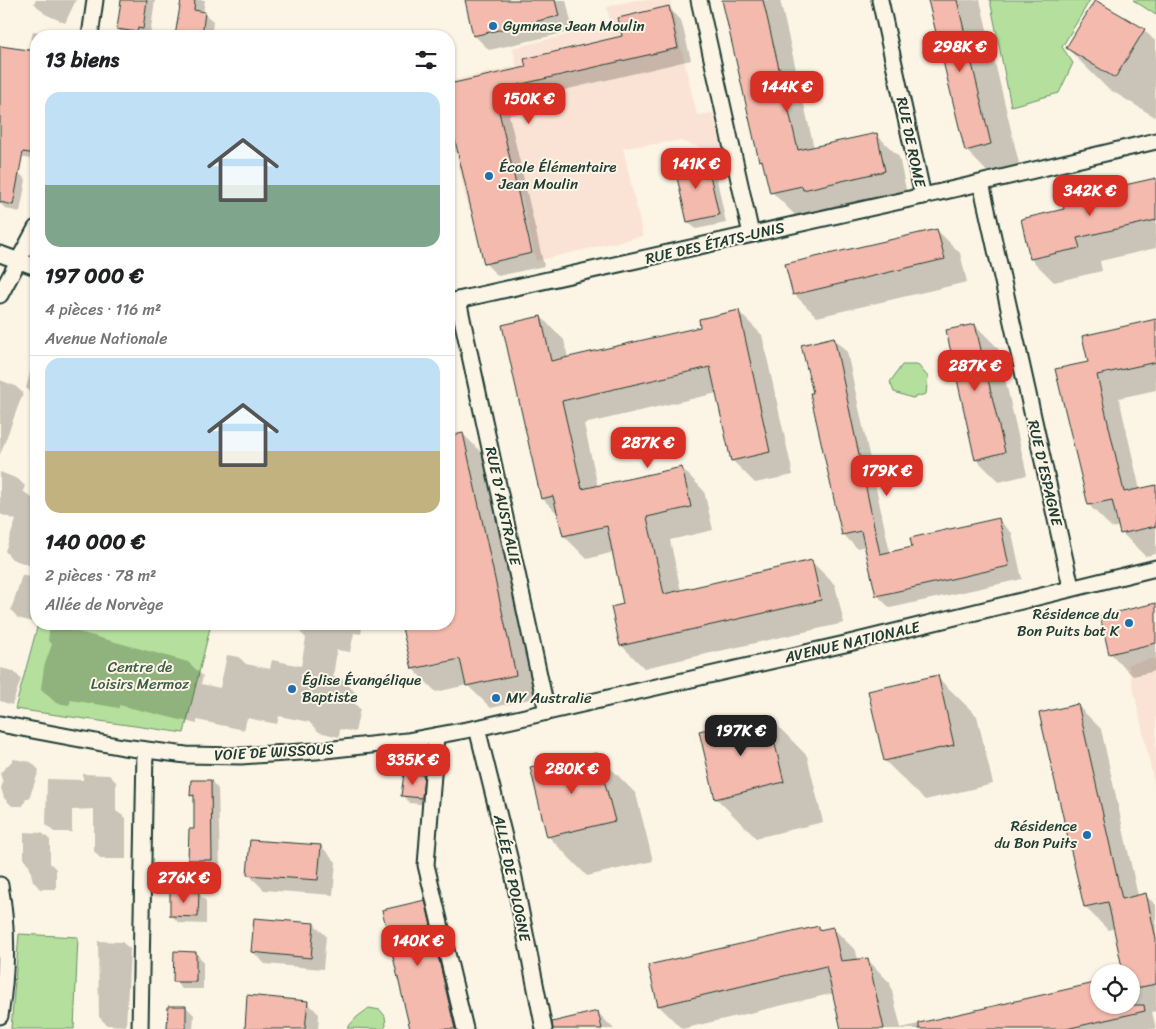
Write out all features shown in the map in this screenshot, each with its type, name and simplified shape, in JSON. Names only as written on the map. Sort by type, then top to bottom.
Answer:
[{"type":"street","points":[[91,30],[95,0]]},
{"type":"street","points":[[699,0],[751,234]]},
{"type":"street","name":"RUE DE ROME","points":[[880,0],[923,196]]},
{"type":"street","name":"RUE DES ÉTATS-UNIS","points":[[455,301],[981,183],[1156,141]]},
{"type":"street","name":"RUE D'ESPAGNE","points":[[981,183],[1071,587]]},
{"type":"street","points":[[0,295],[30,239]]},
{"type":"street","points":[[0,254],[30,265]]},
{"type":"street","name":"RUE D'AUSTRALIE","points":[[455,310],[547,712]]},
{"type":"street","name":"AVENUE NATIONALE","points":[[547,712],[1002,607],[1071,587],[1156,568]]},
{"type":"street","name":"VOIE DE WISSOUS","points":[[0,724],[145,750],[186,755],[241,756],[347,748],[436,736],[547,712]]},
{"type":"street","name":"ALLÉE DE POLOGNE","points":[[477,728],[513,873],[544,1029]]},
{"type":"street","points":[[436,736],[426,865],[465,1029]]},
{"type":"street","points":[[140,1029],[145,750]]},
{"type":"street","points":[[0,885],[6,950],[5,986],[0,1016]]},
{"type":"shaded area","points":[[635,0],[670,0],[697,115],[713,113],[723,154],[679,141],[623,148],[643,236],[536,261],[522,197],[468,210],[455,151],[455,80],[516,66],[513,48],[610,24],[607,7]]},
{"type":"shaded area","points":[[1156,658],[1156,792],[1128,664]]},
{"type":"green space","points":[[990,0],[1090,0],[1062,47],[1073,63],[1059,93],[1011,106]]},
{"type":"green space","points":[[1133,0],[1156,0],[1156,15]]},
{"type":"green space","points":[[902,365],[918,365],[928,377],[926,394],[912,398],[894,392],[890,382]]},
{"type":"green space","name":"Centre de Loisirs Mermoz","points":[[36,630],[210,630],[184,733],[15,709]]},
{"type":"green space","points":[[19,934],[78,937],[74,1029],[11,1029]]},
{"type":"green space","points":[[369,1008],[380,1010],[385,1016],[386,1026],[383,1029],[347,1028],[357,1017]]},
{"type":"building","points":[[121,0],[147,0],[143,29],[117,29]]},
{"type":"building","points":[[181,0],[195,0],[194,10],[205,12],[203,30],[176,30]]},
{"type":"building","name":"Gymnase Jean Moulin","points":[[465,0],[555,0],[559,16],[473,36]]},
{"type":"building","points":[[722,0],[763,0],[798,150],[877,133],[885,171],[803,190],[802,186],[770,193],[762,160],[759,161]]},
{"type":"building","points":[[928,0],[957,0],[991,144],[965,151]]},
{"type":"building","points":[[1095,0],[1145,29],[1115,78],[1066,48]]},
{"type":"building","points":[[669,6],[678,48],[509,87],[512,99],[497,103],[532,253],[484,264],[455,141],[455,83],[526,67],[524,59],[622,36],[618,18]]},
{"type":"building","points":[[0,46],[30,50],[30,153],[23,152],[13,205],[0,202]]},
{"type":"building","points":[[706,157],[719,215],[687,222],[674,164]]},
{"type":"building","points":[[1156,178],[1156,220],[1077,238],[1080,248],[1030,259],[1021,219],[1064,209],[1062,199]]},
{"type":"building","points":[[937,229],[945,259],[793,295],[785,264]]},
{"type":"building","points":[[739,310],[770,452],[731,461],[710,367],[562,401],[582,489],[682,467],[691,507],[647,517],[664,594],[812,560],[821,600],[620,646],[611,607],[623,604],[607,526],[563,536],[553,496],[541,499],[502,325],[541,316],[551,361],[700,327],[699,319]]},
{"type":"building","points":[[1156,319],[1156,362],[1097,375],[1124,492],[1156,485],[1156,526],[1120,534],[1112,500],[1088,505],[1055,369],[1088,362],[1082,336]]},
{"type":"building","points":[[975,324],[1005,452],[975,460],[946,330]]},
{"type":"building","points":[[834,337],[880,554],[912,547],[910,538],[999,518],[1009,566],[876,596],[861,531],[842,535],[810,393],[813,393],[801,345]]},
{"type":"building","points":[[463,433],[516,675],[466,686],[460,659],[412,669],[402,630],[455,630],[455,435]]},
{"type":"building","name":"Résidence du Bon Puits bat K","points":[[1156,603],[1156,643],[1109,654],[1100,616]]},
{"type":"building","points":[[938,675],[954,745],[884,761],[868,691]]},
{"type":"building","name":"Résidence du Bon Puits","points":[[1078,704],[1122,899],[1146,893],[1156,939],[1156,984],[1140,987],[1140,964],[1121,964],[1108,902],[1084,907],[1039,713]]},
{"type":"building","points":[[768,715],[784,782],[715,799],[699,731]]},
{"type":"building","points":[[597,753],[615,821],[547,837],[530,767]]},
{"type":"building","points":[[404,773],[424,775],[422,798],[401,796]]},
{"type":"building","points":[[191,780],[211,780],[212,860],[188,860],[189,829],[194,829],[194,795],[190,796]]},
{"type":"building","points":[[250,840],[321,845],[318,880],[247,875]]},
{"type":"building","points":[[170,891],[199,892],[198,917],[170,916]]},
{"type":"building","points":[[425,900],[455,1029],[410,1029],[382,910]]},
{"type":"building","points":[[254,918],[314,923],[311,958],[251,952]]},
{"type":"building","points":[[819,926],[819,930],[833,927],[841,961],[868,958],[884,1029],[841,1029],[826,966],[658,1006],[648,965]]},
{"type":"building","points":[[174,951],[196,952],[196,982],[173,982]]},
{"type":"building","points":[[1090,984],[1090,1014],[1132,1014],[1066,1029],[919,1029],[919,1023]]},
{"type":"building","points":[[247,995],[308,1001],[305,1029],[245,1029]]},
{"type":"building","points":[[1140,1005],[1144,1005],[1145,1011],[1140,1012]]},
{"type":"building","points":[[168,1006],[186,1006],[186,1029],[167,1029]]},
{"type":"building","points":[[598,1011],[602,1029],[553,1029],[552,1022]]},
{"type":"place","name":"Gymnase Jean Moulin","points":[[493,26]]},
{"type":"place","name":"École Élémentaire Jean Moulin","points":[[489,176]]},
{"type":"place","name":"Résidence du Bon Puits bat K","points":[[1129,623]]},
{"type":"place","name":"Église Évangélique Baptiste","points":[[292,689]]},
{"type":"place","name":"MY Australie","points":[[496,698]]},
{"type":"place","name":"Résidence du Bon Puits","points":[[1087,835]]}]
